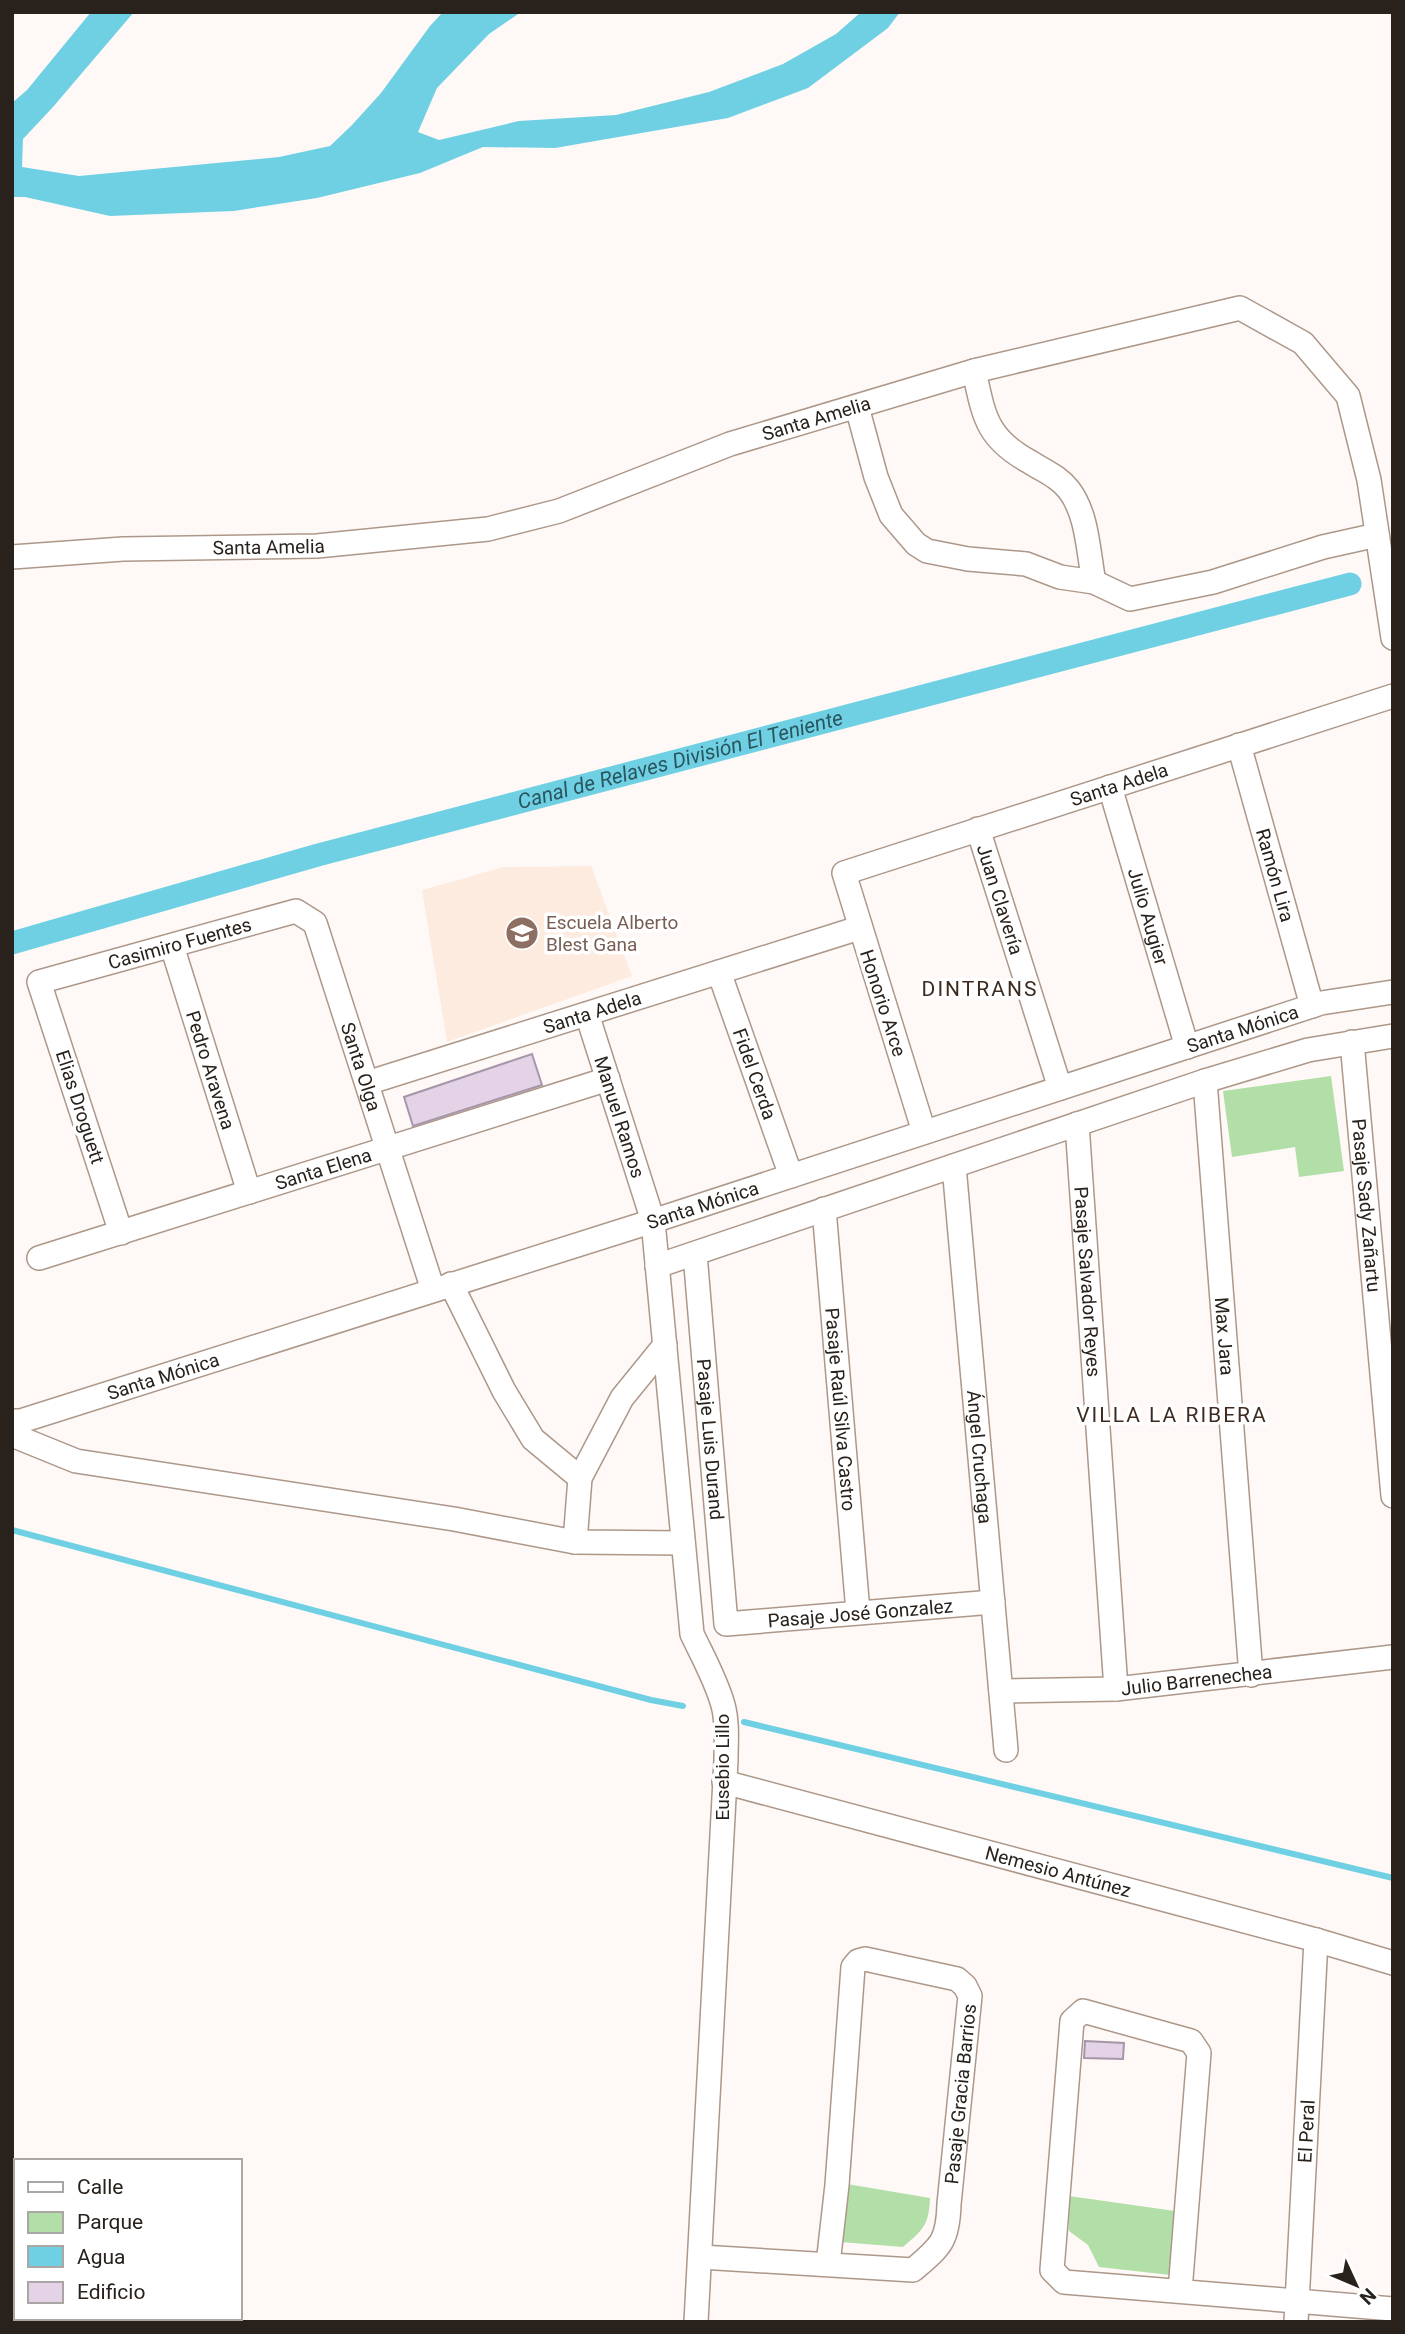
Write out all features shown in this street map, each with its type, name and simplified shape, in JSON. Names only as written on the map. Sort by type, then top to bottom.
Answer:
[{"type":"street","name":"Santa Amelia","points":[[12,557],[123,549],[317,546],[488,528],[559,511],[730,444],[974,371],[1240,308],[1303,343],[1348,396],[1369,480],[1393,638]]},
{"type":"street","points":[[974,371],[985,420],[1001,442],[1027,461],[1057,477],[1070,492],[1084,522],[1094,582]]},
{"type":"street","points":[[857,407],[876,477],[891,514],[916,544],[927,551],[968,559],[1026,565],[1060,577],[1094,582],[1130,599],[1213,582],[1322,547],[1377,535]]},
{"type":"street","name":"Santa Adela","points":[[844,873],[1393,696]]},
{"type":"street","name":"Ramón Lira","points":[[1239,745],[1312,1006]]},
{"type":"street","name":"Julio Augier","points":[[1110,787],[1187,1047]]},
{"type":"street","name":"Juan Clavería","points":[[978,829],[1059,1088]]},
{"type":"street","name":"Honorio Arce","points":[[844,873],[924,1132]]},
{"type":"street","name":"Casimiro Fuentes","points":[[39,982],[296,911],[315,923]]},
{"type":"street","name":"Santa Olga","points":[[315,923],[387,1148],[442,1287],[533,1439],[580,1478]]},
{"type":"street","name":"Santa Adela","points":[[367,1083],[859,928]]},
{"type":"street","name":"Pedro Aravena","points":[[172,946],[249,1192]]},
{"type":"street","name":"Fidel Cerda","points":[[719,972],[791,1176]]},
{"type":"street","name":"Elias Droguett","points":[[39,982],[121,1233]]},
{"type":"street","name":"Santa Mónica","points":[[12,1421],[653,1221],[1312,1006],[1393,992]]},
{"type":"street","name":"Manuel Ramos","points":[[587,1014],[653,1221]]},
{"type":"street","name":"Santa Mónica","points":[[657,1266],[1205,1080],[1308,1050],[1393,1037]]},
{"type":"street","name":"Pasaje Sady Zañartu","points":[[1352,1042],[1393,1496]]},
{"type":"street","name":"Santa Elena","points":[[38,1258],[608,1079]]},
{"type":"street","name":"Max Jara","points":[[1205,1080],[1251,1675]]},
{"type":"street","name":"Pasaje Salvador Reyes","points":[[1077,1124],[1116,1689]]},
{"type":"street","name":"Ángel Cruchaga","points":[[954,1166],[1006,1750]]},
{"type":"street","name":"Pasaje Raúl Silva Castro","points":[[824,1209],[858,1612]]},
{"type":"street","name":"Eusebio Lillo","points":[[653,1221],[692,1634],[724,1707],[726,1760],[696,2322]]},
{"type":"street","name":"Pasaje Luis Durand","points":[[695,1254],[726,1624]]},
{"type":"street","points":[[575,1542],[580,1478],[622,1398],[664,1345]]},
{"type":"street","points":[[12,1435],[76,1461],[454,1519],[575,1542],[683,1543]]},
{"type":"street","name":"Pasaje José Gonzalez","points":[[726,1624],[993,1602]]},
{"type":"street","name":"Julio Barrenechea","points":[[1001,1691],[1116,1689],[1393,1657]]},
{"type":"street","name":"Nemesio Antúnez","points":[[724,1782],[1393,1963]]},
{"type":"street","name":"El Peral","points":[[1296,2311],[1316,1940]]},
{"type":"street","name":"Pasaje Gracia Barrios","points":[[865,1959],[957,1979],[965,1986],[970,1996],[948,2229],[938,2249],[913,2270],[828,2264],[837,2185],[853,1967],[858,1961],[865,1959]]},
{"type":"street","points":[[1180,2291],[1199,2053],[1191,2041],[1083,2011],[1072,2021],[1052,2270],[1064,2282],[1180,2291],[1296,2311],[1393,2309]]},
{"type":"street","points":[[701,2257],[828,2264]]},
{"type":"shaded area","name":"Escuela Alberto Blest Gana","points":[[591,866],[632,976],[447,1042],[422,890],[504,867]]},
{"type":"green space","points":[[1331,1076],[1344,1171],[1299,1177],[1295,1147],[1232,1157],[1223,1091]]},
{"type":"green space","points":[[847,2184],[930,2198],[924,2226],[903,2247],[840,2242]]},
{"type":"green space","points":[[1069,2196],[1175,2211],[1170,2275],[1099,2267],[1088,2245],[1069,2231]]},
{"type":"water","points":[[91,12],[134,12],[23,139],[22,167],[79,176],[279,157],[330,146],[381,93],[443,12],[521,12],[489,34],[437,88],[418,132],[439,140],[519,121],[616,115],[709,92],[783,64],[836,34],[861,12],[900,12],[888,28],[808,88],[728,118],[555,148],[483,147],[420,173],[317,198],[234,211],[110,216],[25,197],[12,197],[12,103],[27,90]]},
{"type":"building","points":[[532,1054],[542,1085],[413,1126],[404,1097]]},
{"type":"building","points":[[1085,2041],[1124,2043],[1123,2059],[1084,2058]]},
{"type":"waterway","name":"Canal de Relaves División El Teniente","points":[[12,943],[318,855],[1350,584]]},
{"type":"waterway","points":[[12,1530],[651,1700],[683,1706]]},
{"type":"waterway","points":[[744,1722],[1393,1878]]},
{"type":"place","name":"Escuela Alberto Blest Gana","points":[[522,933]]},
{"type":"district","name":"DINTRANS","points":[[980,989]]},
{"type":"district","name":"VILLA LA RIBERA","points":[[1172,1415]]}]
